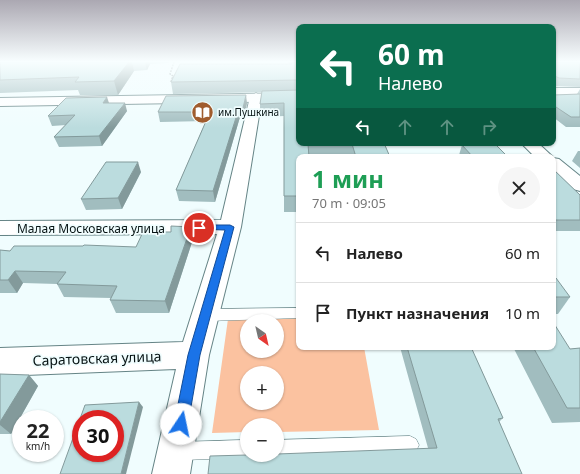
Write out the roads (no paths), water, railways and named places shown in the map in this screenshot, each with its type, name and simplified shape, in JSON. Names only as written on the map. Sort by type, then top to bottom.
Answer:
[{"type":"street","points":[[556,91],[580,92]]},
{"type":"street","points":[[173,463],[194,355],[230,227],[256,97]]},
{"type":"street","points":[[0,102],[296,97]]},
{"type":"street","points":[[532,146],[542,154]]},
{"type":"street","points":[[556,165],[580,185]]},
{"type":"street","name":"Малая Московская улица","points":[[0,228],[230,227]]},
{"type":"street","name":"Саратовская улица","points":[[0,362],[194,355]]},
{"type":"lane","points":[[205,315],[296,313]]},
{"type":"lane","points":[[284,449],[410,445]]},
{"type":"lane","points":[[173,463],[240,450]]},
{"type":"place","name":"им.Пушкина","points":[[203,112]]}]
